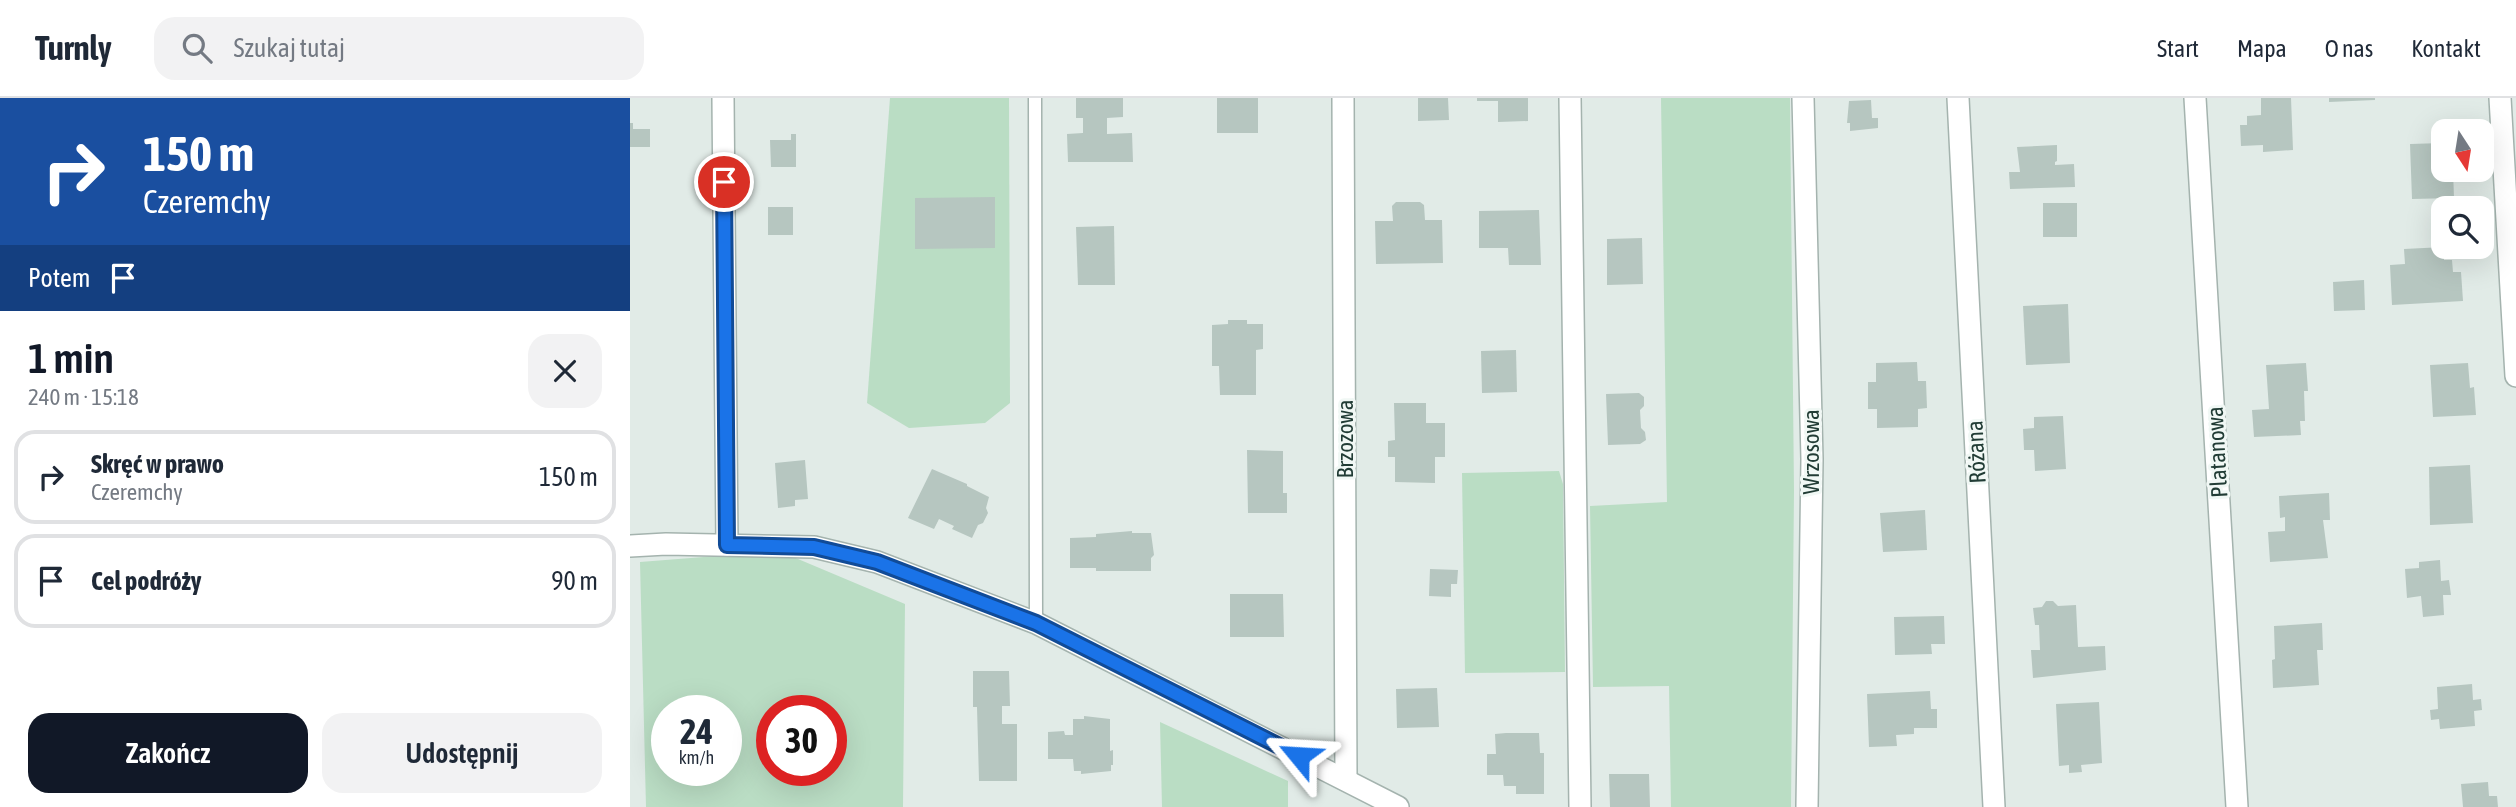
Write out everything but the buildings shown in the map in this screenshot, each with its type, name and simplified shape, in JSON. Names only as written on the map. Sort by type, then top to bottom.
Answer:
[{"type":"street","points":[[723,98],[727,545]]},
{"type":"street","name":"Brzozowa","points":[[1343,98],[1346,780]]},
{"type":"street","points":[[1570,98],[1580,807]]},
{"type":"street","name":"Wrzosowa","points":[[1803,98],[1812,459],[1807,807]]},
{"type":"street","name":"Różana","points":[[1958,98],[1994,807]]},
{"type":"street","name":"Platanowa","points":[[2195,98],[2237,807]]},
{"type":"street","points":[[2500,98],[2516,376]]},
{"type":"street","points":[[630,546],[814,547],[877,562],[1036,623],[1398,807]]},
{"type":"lane","points":[[1035,98],[1036,623]]},
{"type":"green space","points":[[890,98],[1009,98],[1010,403],[985,423],[909,428],[867,403]]},
{"type":"green space","points":[[1661,98],[1790,98],[1794,491],[1791,807],[1671,807],[1669,686],[1593,687],[1590,506],[1667,502]]},
{"type":"green space","points":[[1559,471],[1563,484],[1565,672],[1465,673],[1462,473]]},
{"type":"green space","points":[[779,551],[905,604],[903,807],[646,807],[640,562]]},
{"type":"green space","points":[[1160,722],[1288,781],[1288,807],[1162,807]]},
{"type":"route","points":[[724,182],[727,545],[814,547],[877,562],[1036,623],[1299,756]]}]
